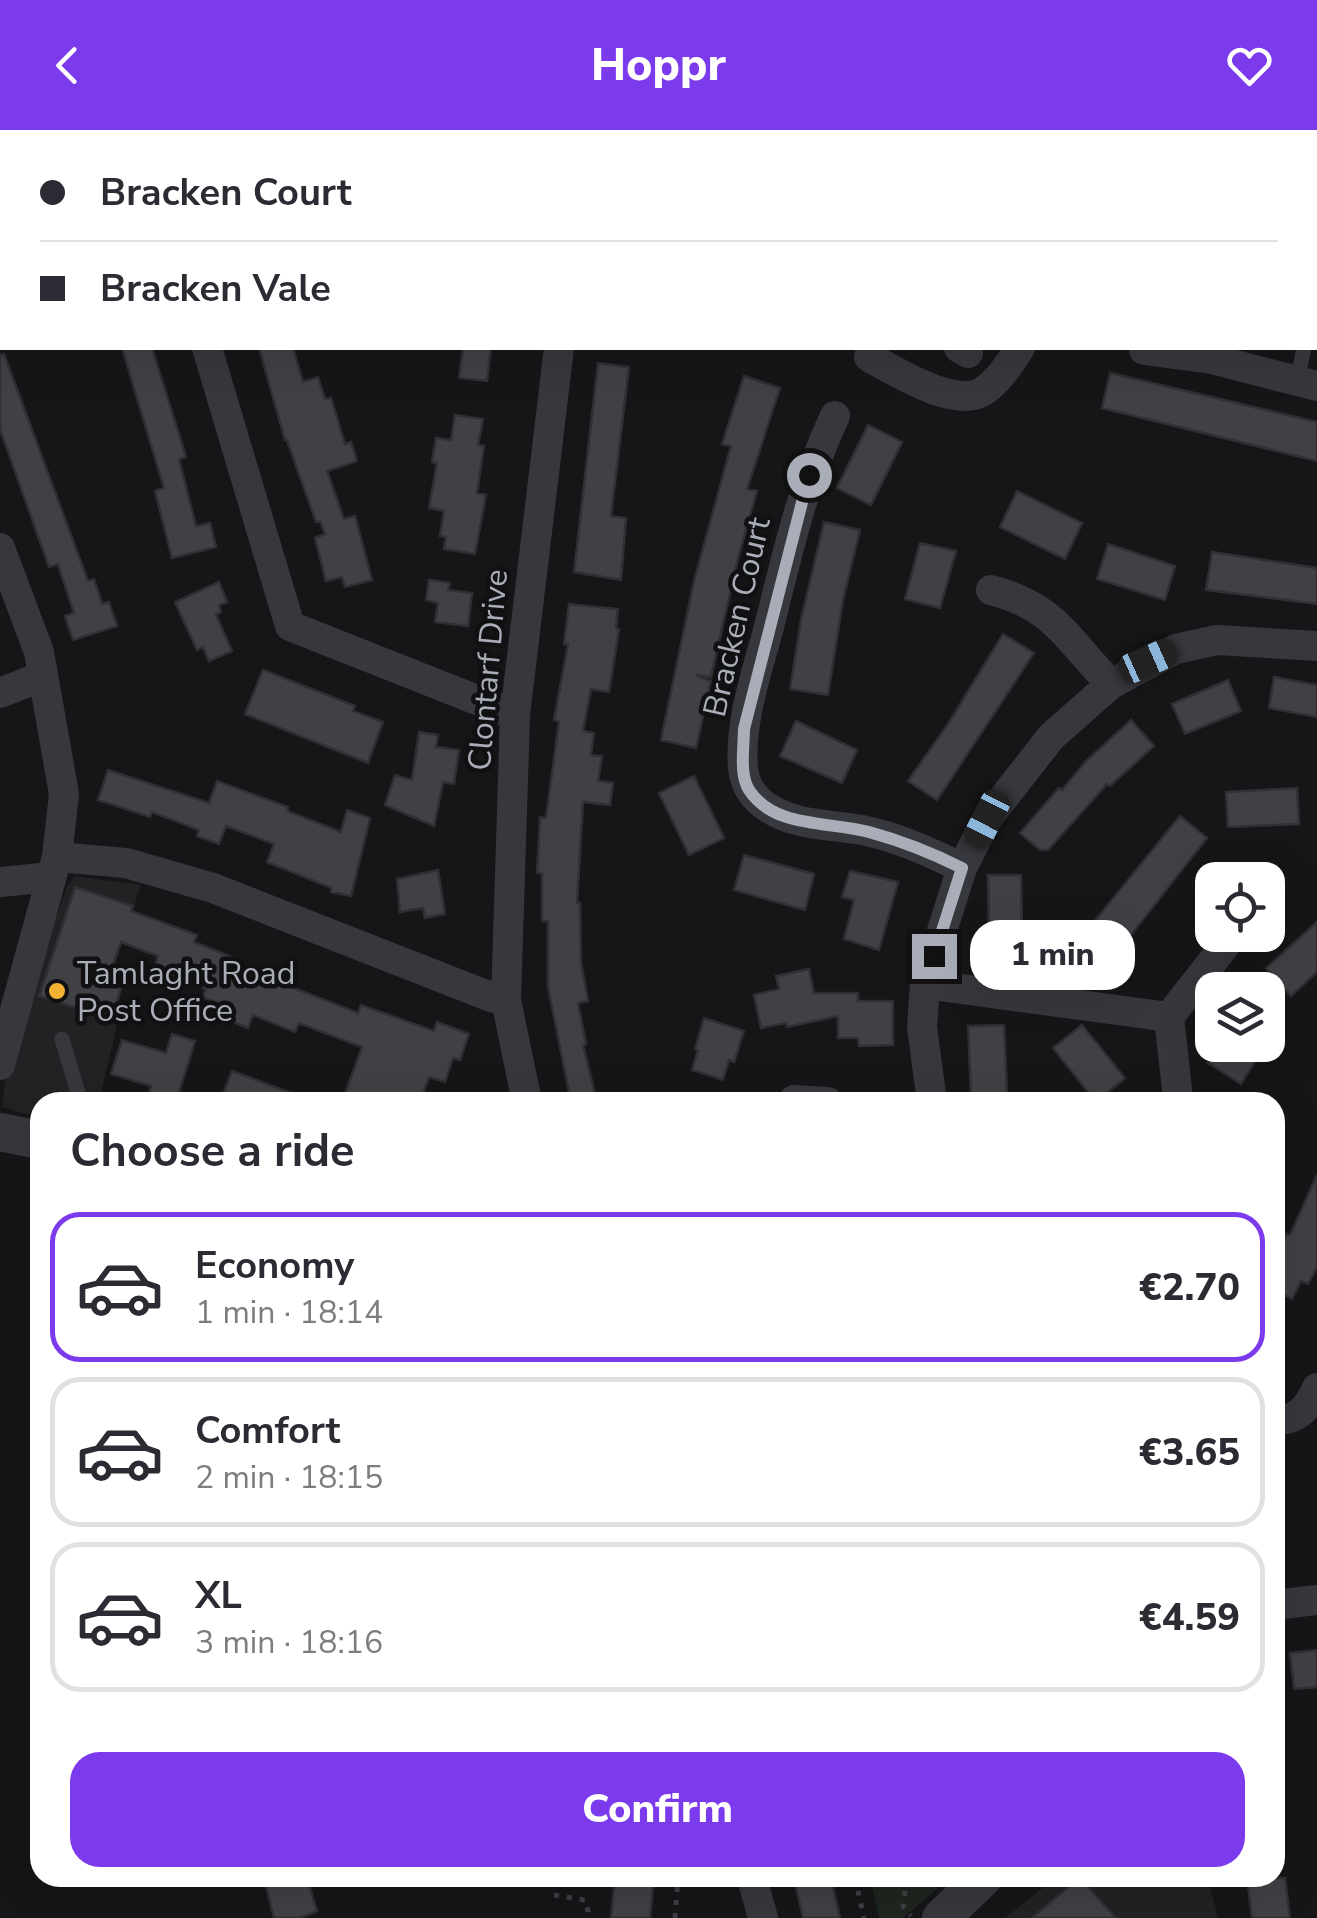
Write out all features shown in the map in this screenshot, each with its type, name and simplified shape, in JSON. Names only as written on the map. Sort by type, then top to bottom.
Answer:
[{"type":"street","points":[[208,350],[290,626],[515,715]]},
{"type":"street","name":"Clontarf Drive","points":[[525,1092],[506,1000],[515,715],[559,350]]},
{"type":"street","points":[[873,350],[869,356],[908,378],[959,398],[982,393],[1019,350]]},
{"type":"street","points":[[1144,350],[1212,360],[1307,383]]},
{"type":"street","name":"Bracken Court","points":[[834,416],[802,495],[751,699],[744,729],[747,788],[785,818],[892,838],[962,868]]},
{"type":"street","points":[[0,548],[38,652],[64,794],[54,867],[0,1065]]},
{"type":"street","points":[[991,590],[1047,613],[1111,684]]},
{"type":"street","points":[[931,1092],[922,1027],[926,984],[962,868],[987,819],[1052,737],[1111,684],[1176,649],[1218,640],[1317,646]]},
{"type":"street","points":[[0,693],[43,676]]},
{"type":"street","points":[[0,882],[54,867],[126,863],[214,888],[506,1000]]},
{"type":"street","points":[[1177,1092],[1169,1017],[1220,952]]},
{"type":"street","points":[[926,984],[1169,1017]]},
{"type":"street","points":[[0,1132],[30,1138]]},
{"type":"street","points":[[1285,1419],[1292,1419],[1304,1409],[1317,1388]]},
{"type":"street","points":[[1285,1603],[1317,1600]]},
{"type":"street","points":[[754,1887],[763,1918]]},
{"type":"street","points":[[936,1918],[972,1887]]},
{"type":"lane","points":[[1304,350],[1307,383]]},
{"type":"lane","points":[[62,1038],[78,1092]]},
{"type":"path","points":[[675,1918],[677,1887]]},
{"type":"path","points":[[857,1887],[864,1918]]},
{"type":"path","points":[[906,1887],[903,1906],[936,1918]]},
{"type":"path","points":[[554,1895],[585,1900],[590,1918]]},
{"type":"shaded area","points":[[75,876],[141,885],[107,983],[121,988],[101,1092],[30,1092],[30,1115],[2,1107],[5,1083],[25,1001],[67,887]]},
{"type":"shaded area","points":[[872,1887],[939,1887],[903,1918],[879,1918]]},
{"type":"shaded area","points":[[1044,1887],[1210,1887],[1218,1918],[1005,1918]]},
{"type":"building","points":[[123,350],[153,350],[186,457],[179,459],[196,526],[210,523],[216,547],[172,558],[155,491],[164,488]]},
{"type":"building","points":[[260,350],[294,350],[303,382],[318,377],[325,399],[331,398],[345,444],[351,442],[357,461],[327,471],[344,519],[355,516],[372,580],[345,587],[342,577],[326,581],[315,538],[325,534],[320,521],[316,522],[285,440]]},
{"type":"building","points":[[463,350],[491,350],[487,381],[459,378]]},
{"type":"building","points":[[4,354],[88,581],[94,579],[102,604],[109,602],[117,626],[73,640],[65,616],[74,613],[58,564],[49,567],[0,429],[0,355]]},
{"type":"building","points":[[598,363],[629,367],[611,516],[626,518],[621,580],[574,572]]},
{"type":"building","points":[[1110,373],[1317,422],[1317,461],[1102,408]]},
{"type":"building","points":[[744,376],[780,388],[747,489],[757,491],[711,677],[696,675],[711,681],[696,748],[661,740],[694,581],[731,446],[722,444]]},
{"type":"building","points":[[455,415],[483,419],[478,445],[484,446],[477,493],[486,495],[475,554],[444,549],[446,537],[440,536],[444,511],[429,508],[437,463],[432,462],[436,438],[451,440]]},
{"type":"building","points":[[868,425],[902,442],[871,505],[837,488]]},
{"type":"building","points":[[1017,491],[1082,523],[1065,559],[1000,527]]},
{"type":"building","points":[[824,522],[860,530],[843,600],[828,695],[790,689]]},
{"type":"building","points":[[920,543],[956,551],[940,608],[905,599]]},
{"type":"building","points":[[1108,544],[1175,566],[1165,600],[1097,579]]},
{"type":"building","points":[[1212,552],[1317,568],[1317,604],[1206,590]]},
{"type":"building","points":[[429,580],[450,583],[448,590],[472,593],[468,626],[435,622],[438,603],[426,600]]},
{"type":"building","points":[[219,582],[227,602],[219,605],[221,612],[216,615],[232,651],[209,661],[203,647],[197,650],[175,602]]},
{"type":"building","points":[[569,604],[618,609],[619,629],[609,692],[591,689],[583,731],[594,733],[591,755],[602,756],[598,781],[613,783],[610,805],[583,802],[577,903],[588,1001],[578,1003],[595,1092],[569,1092],[548,987],[548,921],[542,921],[542,873],[537,873],[540,817],[546,818],[559,721],[554,720],[568,644],[564,644]]},
{"type":"building","points":[[1003,634],[1034,653],[937,800],[908,781]]},
{"type":"building","points":[[263,670],[355,706],[353,711],[383,722],[368,763],[245,714]]},
{"type":"building","points":[[1274,677],[1317,685],[1317,717],[1269,708]]},
{"type":"building","points":[[1228,680],[1241,711],[1185,734],[1172,704]]},
{"type":"building","points":[[1131,720],[1154,746],[1110,786],[1107,784],[1048,850],[1040,850],[1020,833],[1059,788],[1062,790],[1086,761]]},
{"type":"building","points":[[796,721],[857,750],[842,783],[780,756]]},
{"type":"building","points":[[419,732],[438,735],[436,747],[459,750],[454,784],[443,782],[434,826],[385,805],[395,775],[412,780]]},
{"type":"building","points":[[108,770],[209,803],[217,781],[341,832],[347,810],[370,818],[351,896],[331,892],[332,888],[267,862],[274,844],[226,826],[219,844],[197,836],[199,830],[152,812],[150,817],[98,800]]},
{"type":"building","points":[[694,776],[724,838],[689,855],[659,793]]},
{"type":"building","points":[[1297,788],[1299,824],[1228,827],[1226,792]]},
{"type":"building","points":[[1180,816],[1207,838],[1105,968],[1076,944]]},
{"type":"building","points":[[744,855],[814,874],[805,910],[734,890]]},
{"type":"building","points":[[438,870],[445,914],[425,918],[423,908],[400,912],[397,879]]},
{"type":"building","points":[[850,871],[898,882],[879,950],[844,939],[854,900],[842,897]]},
{"type":"building","points":[[988,875],[1021,875],[1022,931],[1039,931],[1040,952],[997,952],[997,931],[989,932]]},
{"type":"building","points":[[75,887],[133,906],[131,911],[197,935],[194,942],[239,960],[237,966],[358,1013],[361,1005],[434,1031],[437,1022],[469,1034],[460,1060],[453,1058],[445,1082],[429,1077],[424,1092],[346,1092],[362,1047],[299,1023],[295,1032],[253,1015],[248,1028],[222,1017],[226,1007],[203,997],[206,989],[153,971],[158,956],[121,942],[107,983],[121,988],[111,1019],[39,996]]},
{"type":"building","points":[[1317,922],[1317,972],[1291,996],[1285,989],[1285,972],[1270,972],[1266,968]]},
{"type":"building","points":[[809,969],[814,993],[858,993],[858,1001],[893,1001],[893,1045],[859,1046],[858,1038],[838,1038],[838,1016],[787,1027],[786,1023],[761,1028],[754,995],[779,989],[776,976]]},
{"type":"building","points":[[704,1018],[744,1031],[734,1062],[729,1060],[723,1080],[692,1070]]},
{"type":"building","points":[[1004,1025],[1007,1092],[971,1092],[968,1026]]},
{"type":"building","points":[[1082,1025],[1125,1078],[1108,1092],[1088,1092],[1053,1048]]},
{"type":"building","points":[[172,1034],[195,1041],[179,1092],[149,1092],[151,1086],[111,1074],[122,1040],[166,1053]]},
{"type":"building","points":[[1209,1062],[1255,1062],[1241,1084]]},
{"type":"building","points":[[232,1071],[288,1092],[224,1092]]},
{"type":"building","points":[[1317,1175],[1317,1267],[1308,1284],[1301,1281],[1292,1299],[1285,1295],[1285,1238],[1290,1235]]},
{"type":"building","points":[[1317,1650],[1317,1687],[1294,1689],[1290,1653]]},
{"type":"building","points":[[1285,1878],[1290,1918],[1252,1918],[1248,1887],[1285,1887]]},
{"type":"building","points":[[266,1887],[310,1887],[317,1911],[301,1918],[274,1918]]},
{"type":"building","points":[[614,1887],[653,1887],[650,1918],[611,1918]]},
{"type":"building","points":[[796,1887],[833,1887],[840,1918],[803,1918]]},
{"type":"building","points":[[1068,1887],[1087,1887],[1116,1918],[1032,1918]]},
{"type":"place","name":"Tamlaght Road Post Office","points":[[57,991]]},
{"type":"route","points":[[809,475],[744,729],[747,788],[785,818],[863,830],[907,843],[962,868],[934,956]]}]
